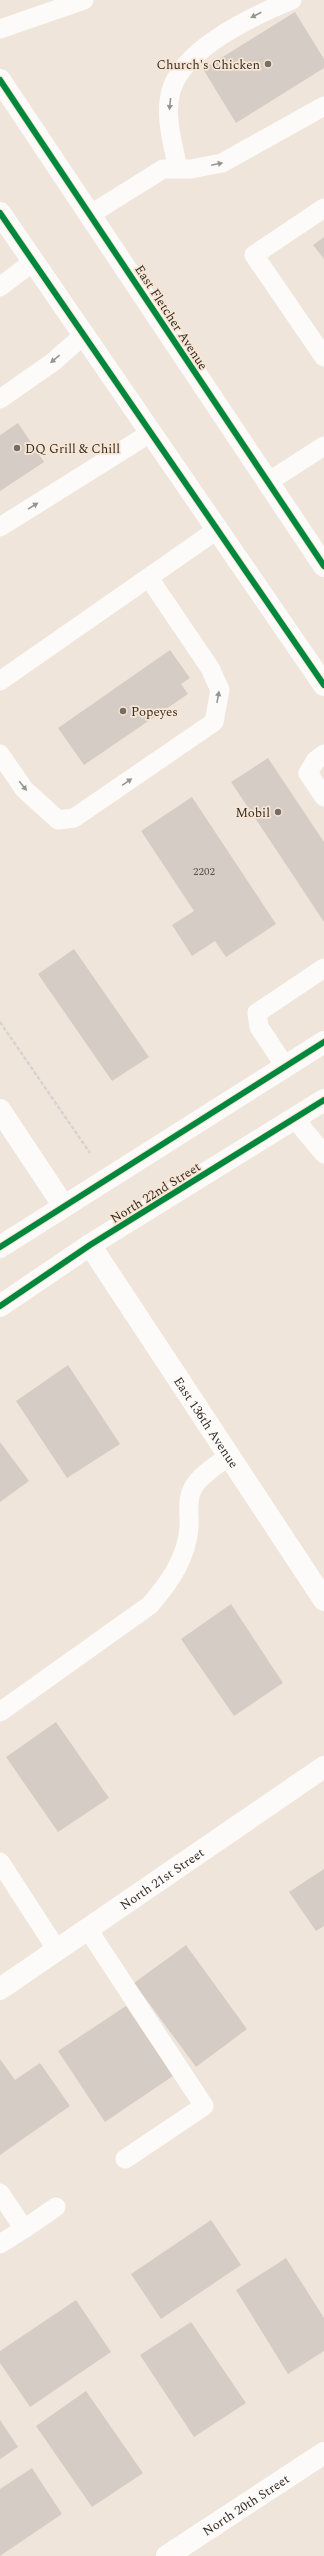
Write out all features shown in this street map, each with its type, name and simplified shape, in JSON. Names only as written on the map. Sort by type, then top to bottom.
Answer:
[{"type":"street","name":"East Fletcher Avenue","points":[[0,80],[91,214],[324,566]]},
{"type":"street","points":[[0,213],[85,334],[324,685]]},
{"type":"street","points":[[0,1247],[64,1204],[324,1042]]},
{"type":"street","name":"North 22nd Street","points":[[0,1306],[90,1245],[324,1100]]},
{"type":"street","points":[[0,1110],[64,1204]]},
{"type":"street","name":"East 136th Avenue","points":[[90,1245],[324,1600]]},
{"type":"street","name":"North 21st Street","points":[[0,1989],[324,1767]]},
{"type":"street","name":"North 20th Street","points":[[167,2556],[324,2453]]},
{"type":"lane","points":[[0,28],[84,0]]},
{"type":"lane","points":[[178,169],[169,116],[171,91],[178,75],[197,54],[255,15],[292,0]]},
{"type":"lane","points":[[91,214],[163,169],[178,169],[222,163],[324,106]]},
{"type":"lane","points":[[324,208],[254,255],[324,357]]},
{"type":"lane","points":[[300,224],[324,224]]},
{"type":"lane","points":[[0,287],[34,261]]},
{"type":"lane","points":[[0,399],[52,362],[85,334]]},
{"type":"lane","points":[[0,527],[152,432]]},
{"type":"lane","points":[[268,482],[324,446]]},
{"type":"lane","points":[[0,681],[218,529]]},
{"type":"lane","points":[[0,754],[24,789],[58,820],[74,818],[214,722],[220,690],[210,668],[149,578]]},
{"type":"lane","points":[[324,754],[316,760],[308,773],[324,797]]},
{"type":"lane","points":[[285,1066],[259,1027],[257,1013],[324,968]]},
{"type":"lane","points":[[294,1118],[324,1154]]},
{"type":"lane","points":[[0,1712],[150,1605],[167,1586],[180,1562],[189,1528],[188,1503],[193,1488],[201,1478],[229,1456]]},
{"type":"lane","points":[[0,1862],[57,1950]]},
{"type":"lane","points":[[87,1928],[204,2106],[125,2159]]},
{"type":"lane","points":[[0,2193],[24,2229]]},
{"type":"lane","points":[[0,2244],[56,2207]]},
{"type":"path","points":[[0,1022],[94,1160]]},
{"type":"building","name":"Church's Chicken","points":[[295,12],[324,59],[324,68],[236,123],[203,69]]},
{"type":"building","points":[[324,237],[324,259],[313,245]]},
{"type":"building","name":"DQ Grill & Chill","points":[[18,423],[44,462],[0,491],[0,435]]},
{"type":"building","name":"Popeyes","points":[[170,650],[190,678],[181,684],[188,694],[84,765],[58,728]]},
{"type":"building","name":"Mobil","points":[[268,758],[324,842],[324,922],[231,782]]},
{"type":"building","points":[[192,797],[276,924],[226,957],[215,941],[192,956],[172,925],[194,911],[141,831]]},
{"type":"building","points":[[74,949],[149,1057],[112,1081],[38,974]]},
{"type":"building","points":[[68,1365],[120,1444],[67,1478],[16,1401]]},
{"type":"building","points":[[0,1442],[29,1481],[0,1502]]},
{"type":"building","points":[[231,1604],[283,1683],[234,1716],[181,1639]]},
{"type":"building","points":[[56,1722],[109,1798],[58,1832],[6,1757]]},
{"type":"building","points":[[324,1869],[324,1926],[316,1931],[289,1892]]},
{"type":"building","points":[[186,1945],[247,2029],[196,2067],[134,1983]]},
{"type":"building","points":[[126,2006],[173,2076],[105,2122],[58,2051]]},
{"type":"building","points":[[0,2059],[15,2080],[40,2063],[70,2106],[0,2155]]},
{"type":"building","points":[[211,2220],[241,2265],[161,2319],[131,2274]]},
{"type":"building","points":[[286,2258],[324,2318],[324,2351],[288,2374],[236,2290]]},
{"type":"building","points":[[76,2300],[111,2352],[30,2407],[0,2363],[0,2351]]},
{"type":"building","points":[[191,2322],[246,2403],[194,2437],[140,2355]]},
{"type":"building","points":[[86,2391],[143,2473],[92,2507],[36,2426]]},
{"type":"building","points":[[0,2420],[18,2447],[0,2459]]},
{"type":"building","points":[[32,2468],[62,2514],[0,2556],[0,2489]]},
{"type":"cycle path","points":[[0,80],[324,566]]},
{"type":"cycle path","points":[[0,213],[324,685]]},
{"type":"cycle path","points":[[0,1247],[324,1042]]},
{"type":"cycle path","points":[[0,1306],[90,1245],[324,1100]]},
{"type":"place","name":"Church's Chicken","points":[[268,64]]},
{"type":"place","name":"DQ Grill & Chill","points":[[17,448]]},
{"type":"place","name":"Popeyes","points":[[123,711]]},
{"type":"place","name":"Mobil","points":[[278,812]]}]
